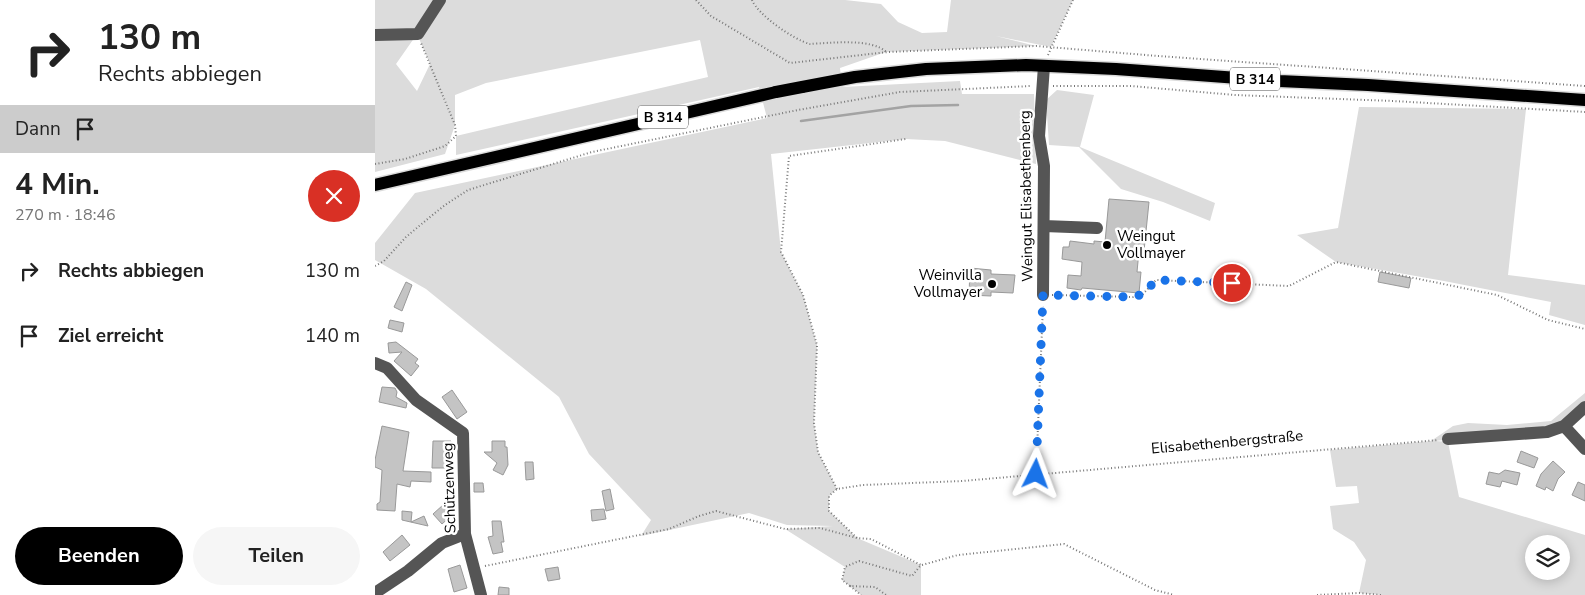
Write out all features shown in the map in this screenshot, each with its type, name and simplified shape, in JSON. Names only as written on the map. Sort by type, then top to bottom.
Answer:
[{"type":"main road","name":"B 314","points":[[375,185],[776,92],[855,77],[968,66],[1044,66],[1116,69],[1585,100]]},
{"type":"street","points":[[375,36],[418,34],[440,0]]},
{"type":"street","name":"Weingut Elisabethenberg","points":[[1043,295],[1044,166],[1039,136],[1044,66]]},
{"type":"street","points":[[1044,226],[1097,228]]},
{"type":"street","name":"Schützenweg","points":[[375,363],[387,368],[416,400],[463,433],[465,534],[481,595]]},
{"type":"street","points":[[1448,439],[1538,433],[1564,426],[1585,407]]},
{"type":"street","points":[[1564,426],[1585,449]]},
{"type":"street","points":[[375,593],[443,543],[465,534]]},
{"type":"path","points":[[696,0],[711,16],[790,63],[886,52],[1051,47],[1585,86]]},
{"type":"path","points":[[752,0],[757,9],[802,42],[810,44],[860,43],[882,48],[886,52]]},
{"type":"path","points":[[1051,47],[1073,0]]},
{"type":"path","points":[[375,164],[405,159],[445,146],[456,136],[455,125],[418,34]]},
{"type":"path","points":[[375,266],[384,261],[406,237],[426,220],[468,190],[592,152],[798,110],[900,92],[1043,86],[1131,86],[1235,95],[1585,112]]},
{"type":"path","points":[[857,538],[829,511],[829,496],[837,489],[818,452],[814,423],[817,345],[803,295],[781,252],[789,156],[906,139]]},
{"type":"path","points":[[1036,474],[1043,295],[1133,297],[1143,294],[1156,280],[1289,286],[1336,262],[1497,296],[1548,320],[1585,329]]},
{"type":"path","name":"Elisabethenbergstraße","points":[[837,489],[863,485],[962,481],[1448,439]]},
{"type":"path","points":[[475,569],[669,529],[716,511],[785,529],[820,528],[857,538],[871,539],[921,565]]},
{"type":"path","points":[[861,595],[842,580],[845,567],[859,561],[912,576],[921,565],[958,554],[1064,544],[1155,590],[1173,595]]},
{"type":"path","points":[[850,586],[875,587],[887,595]]},
{"type":"path","points":[[1317,595],[1359,593],[1381,595]]},
{"type":"shaded area","points":[[375,0],[845,0],[881,4],[898,22],[922,33],[947,32],[951,0],[1073,0],[1051,47],[996,36],[1036,46],[886,52],[840,68],[842,87],[960,81],[962,94],[1034,94],[1036,164],[945,141],[906,139],[771,154],[781,252],[803,295],[817,345],[814,423],[818,452],[837,489],[829,496],[829,511],[857,538],[921,565],[921,595],[861,595],[842,580],[845,567],[785,529],[833,526],[787,525],[749,513],[641,536],[651,520],[589,454],[559,397],[426,289],[375,260],[375,243],[415,193],[767,118],[759,87],[456,155],[456,136],[708,77],[700,40],[486,83],[455,95],[455,125],[445,154],[375,172]],"holes":[[[417,34],[430,64],[417,91],[396,64]]]},
{"type":"shaded area","points":[[1057,90],[1094,95],[1080,147],[1215,203],[1210,221],[1163,202],[1121,189],[1079,147],[1049,145],[1046,100]]},
{"type":"shaded area","points":[[1359,107],[1526,109],[1508,275],[1585,285],[1585,325],[1549,315],[1551,302],[1336,262],[1297,235],[1338,228]]},
{"type":"shaded area","points":[[1585,393],[1585,407],[1564,426],[1435,441],[1448,442],[1459,497],[1585,535],[1585,595],[1382,595],[1359,593],[1366,560],[1354,542],[1333,529],[1330,506],[1359,503],[1357,486],[1336,487],[1330,450],[1431,441],[1453,426],[1468,423],[1507,425],[1551,421]]},
{"type":"building","name":"Weingut Vollmayer","points":[[1109,199],[1149,202],[1144,251],[1139,251],[1137,272],[1141,272],[1139,293],[1067,288],[1068,275],[1081,276],[1082,262],[1062,259],[1063,247],[1069,247],[1070,241],[1094,244],[1094,241],[1105,242]]},
{"type":"building","name":"Weinvilla Vollmayer","points":[[970,268],[991,270],[991,274],[1015,275],[1013,293],[991,292],[991,296],[969,295]]},
{"type":"building","points":[[1380,272],[1411,278],[1409,288],[1378,282]]},
{"type":"building","points":[[406,282],[412,285],[402,311],[394,307]]},
{"type":"building","points":[[390,320],[404,323],[402,332],[388,328]]},
{"type":"building","points":[[396,342],[418,359],[415,363],[419,366],[411,376],[394,361],[402,352],[389,353],[388,343]]},
{"type":"building","points":[[382,387],[395,388],[397,392],[396,397],[407,403],[406,408],[379,402]]},
{"type":"building","points":[[452,390],[467,412],[457,419],[442,397]]},
{"type":"building","points":[[382,426],[409,432],[403,471],[431,472],[431,482],[411,481],[410,487],[397,484],[395,511],[377,510],[377,504],[380,502],[382,470],[375,467],[375,460]]},
{"type":"building","points":[[433,441],[451,441],[450,468],[432,468]]},
{"type":"building","points":[[492,441],[505,441],[505,447],[507,447],[508,465],[503,475],[493,470],[497,463],[484,452],[492,452]]},
{"type":"building","points":[[1521,451],[1538,458],[1534,468],[1517,462]]},
{"type":"building","points":[[1553,461],[1565,472],[1558,479],[1553,491],[1546,487],[1545,490],[1536,486],[1541,474]]},
{"type":"building","points":[[525,462],[533,462],[534,479],[526,480]]},
{"type":"building","points":[[1505,470],[1520,473],[1517,485],[1502,481],[1500,487],[1486,484],[1489,472],[1499,474]]},
{"type":"building","points":[[1578,482],[1585,485],[1585,501],[1572,495]]},
{"type":"building","points":[[474,483],[483,483],[484,492],[474,492]]},
{"type":"building","points":[[610,489],[614,509],[606,511],[602,491]]},
{"type":"building","points":[[443,505],[452,515],[442,524],[433,514]]},
{"type":"building","points":[[604,509],[606,519],[592,521],[591,510]]},
{"type":"building","points":[[402,511],[412,512],[411,522],[424,516],[428,526],[402,520]]},
{"type":"building","points":[[492,521],[501,521],[504,542],[501,542],[503,552],[493,554],[488,537],[493,536]]},
{"type":"building","points":[[402,535],[410,545],[390,561],[383,552]]},
{"type":"building","points":[[460,565],[467,588],[454,592],[448,569]]},
{"type":"building","points":[[558,567],[560,579],[548,581],[545,569]]},
{"type":"building","points":[[499,587],[509,588],[509,595],[498,595]]},
{"type":"waterway","points":[[801,121],[911,106],[958,105]]},
{"type":"place","name":"Weingut Vollmayer","points":[[1107,245]]},
{"type":"place","name":"Weinvilla Vollmayer","points":[[992,284]]},
{"type":"route","points":[[1036,474],[1043,295],[1133,297],[1143,294],[1156,280],[1232,283]]}]
